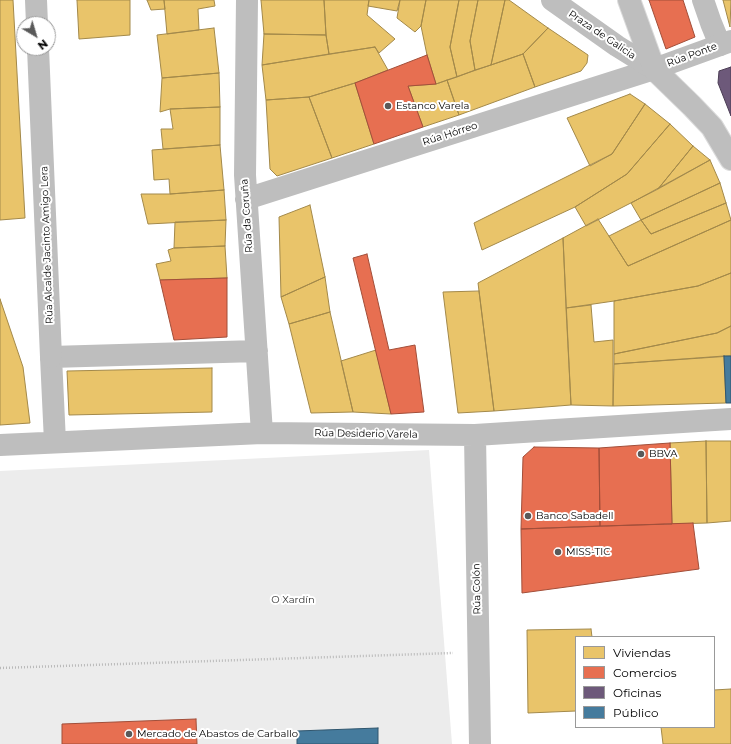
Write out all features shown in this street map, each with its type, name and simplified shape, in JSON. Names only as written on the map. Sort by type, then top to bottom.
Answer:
[{"type":"street","points":[[36,0],[37,16]]},
{"type":"street","name":"Rúa da Coruña","points":[[247,0],[245,175],[262,432]]},
{"type":"street","name":"Praza de Galicia","points":[[552,0],[617,46],[654,69]]},
{"type":"street","points":[[629,0],[654,69],[712,127],[731,158]]},
{"type":"street","points":[[704,0],[711,23],[726,43]]},
{"type":"street","name":"Rúa Ponte","points":[[654,69],[726,43]]},
{"type":"street","name":"Rúa Alcalde Jacinto Amigo Lera","points":[[38,56],[55,442]]},
{"type":"street","name":"Rúa Hórreo","points":[[246,199],[654,69]]},
{"type":"street","points":[[51,357],[257,351]]},
{"type":"street","name":"Rúa Desiderio Varela","points":[[0,445],[262,432],[475,434],[731,419]]},
{"type":"street","name":"Rúa Colón","points":[[475,434],[480,744]]},
{"type":"path","points":[[0,668],[478,652]]},
{"type":"green space","name":"O Xardín","points":[[429,450],[452,744],[0,744],[0,471]]},
{"type":"building: Viviendas","points":[[0,0],[13,0],[25,218],[0,220]]},
{"type":"building: Viviendas","points":[[77,0],[130,0],[130,35],[79,39]]},
{"type":"building: Viviendas","points":[[147,0],[164,0],[165,9],[151,10]]},
{"type":"building: Viviendas","points":[[164,0],[214,0],[215,6],[198,9],[199,30],[167,34]]},
{"type":"building: Viviendas","points":[[261,0],[324,0],[326,35],[264,34]]},
{"type":"building: Viviendas","points":[[324,0],[369,0],[367,15],[395,39],[379,53],[375,47],[329,54],[326,35]]},
{"type":"building: Viviendas","points":[[369,0],[400,0],[397,11],[368,6]]},
{"type":"building: Viviendas","points":[[400,0],[426,0],[421,26],[415,32],[397,18]]},
{"type":"building: Viviendas","points":[[426,0],[459,0],[450,47],[457,77],[436,84],[427,55],[421,26]]},
{"type":"building: Viviendas","points":[[459,0],[478,0],[470,41],[475,70],[457,77],[450,47]]},
{"type":"building: Viviendas","points":[[478,0],[505,0],[491,65],[475,70],[470,41]]},
{"type":"building: Viviendas","points":[[505,0],[509,0],[548,28],[523,54],[491,65]]},
{"type":"building: Viviendas","points":[[723,0],[731,0],[730,27]]},
{"type":"building: Viviendas","points":[[214,28],[219,73],[162,78],[157,35]]},
{"type":"building: Viviendas","points":[[548,28],[588,55],[587,63],[581,71],[535,87],[523,54]]},
{"type":"building: Viviendas","points":[[264,34],[326,35],[329,54],[262,65]]},
{"type":"building: Viviendas","points":[[375,47],[388,70],[355,83],[309,97],[266,100],[262,65]]},
{"type":"building: Viviendas","points":[[523,54],[535,87],[459,115],[447,80]]},
{"type":"building: Viviendas","points":[[219,73],[220,107],[170,109],[160,112],[162,78]]},
{"type":"building: Viviendas","points":[[447,80],[459,115],[423,127],[408,86],[436,84]]},
{"type":"building: Viviendas","points":[[355,83],[374,144],[332,158],[309,97]]},
{"type":"building: Viviendas","points":[[630,94],[645,104],[612,154],[590,166],[567,118]]},
{"type":"building: Viviendas","points":[[309,97],[332,158],[277,176],[270,169],[266,100]]},
{"type":"building: Viviendas","points":[[645,104],[670,124],[627,174],[575,207],[482,250],[474,223],[612,154]]},
{"type":"building: Viviendas","points":[[220,107],[220,145],[163,149],[161,129],[173,129],[170,109]]},
{"type":"building: Viviendas","points":[[670,124],[693,146],[658,189],[586,226],[575,207],[627,174]]},
{"type":"building: Viviendas","points":[[220,145],[224,190],[170,194],[169,179],[154,180],[152,150]]},
{"type":"building: Viviendas","points":[[693,146],[710,160],[658,189]]},
{"type":"building: Viviendas","points":[[710,160],[720,183],[641,220],[631,203]]},
{"type":"building: Viviendas","points":[[720,183],[726,203],[651,234],[641,220]]},
{"type":"building: Viviendas","points":[[224,190],[226,220],[148,224],[141,194],[170,194]]},
{"type":"building: Viviendas","points":[[726,203],[731,220],[628,266],[609,236],[641,220],[651,234]]},
{"type":"building: Viviendas","points":[[310,205],[325,277],[281,297],[279,217]]},
{"type":"building: Viviendas","points":[[598,219],[628,266],[731,220],[731,273],[698,286],[566,308],[563,238]]},
{"type":"building: Viviendas","points":[[226,220],[225,246],[174,248],[175,222]]},
{"type":"building: Viviendas","points":[[563,238],[571,405],[494,411],[478,283]]},
{"type":"building: Viviendas","points":[[225,246],[227,278],[160,280],[156,264],[171,261],[168,250],[174,248]]},
{"type":"building: Viviendas","points":[[731,273],[731,326],[717,333],[614,354],[614,301],[698,286]]},
{"type":"building: Viviendas","points":[[325,277],[330,312],[289,324],[281,297]]},
{"type":"building: Viviendas","points":[[479,291],[494,411],[458,413],[443,292]]},
{"type":"building: Viviendas","points":[[0,299],[23,367],[30,423],[0,425]]},
{"type":"building: Viviendas","points":[[591,305],[594,342],[613,340],[613,406],[571,405],[566,308]]},
{"type":"building: Viviendas","points":[[330,312],[353,412],[311,413],[289,324]]},
{"type":"building: Viviendas","points":[[731,326],[731,356],[614,364],[614,354],[717,333]]},
{"type":"building: Viviendas","points":[[376,350],[391,414],[353,412],[341,361]]},
{"type":"building: Viviendas","points":[[724,356],[726,403],[613,406],[614,364]]},
{"type":"building: Viviendas","points":[[212,368],[212,412],[69,415],[67,371]]},
{"type":"building: Viviendas","points":[[706,441],[731,441],[731,521],[707,523]]},
{"type":"building: Viviendas","points":[[706,441],[707,523],[672,524],[670,443]]},
{"type":"building: Viviendas","points":[[591,629],[592,636],[575,636],[575,711],[528,713],[527,630]]},
{"type":"building: Viviendas","points":[[731,689],[731,744],[663,744],[661,728],[715,728],[715,690]]},
{"type":"building: Comercios","points":[[649,0],[683,0],[695,37],[666,49]]},
{"type":"building: Comercios","points":[[427,55],[436,84],[408,86],[423,127],[374,144],[355,83]]},
{"type":"building: Comercios","points":[[367,254],[389,350],[415,345],[424,412],[391,414],[353,258]]},
{"type":"building: Comercios","points":[[227,278],[227,337],[174,340],[160,280]]},
{"type":"building: Comercios","points":[[670,443],[672,524],[600,526],[599,448]]},
{"type":"building: Comercios","points":[[534,447],[599,448],[600,526],[521,529],[523,457]]},
{"type":"building: Comercios","points":[[693,523],[699,569],[522,593],[521,529]]},
{"type":"building: Comercios","name":"Mercado de Abastos de Carballo","points":[[196,719],[197,744],[62,744],[62,724]]},
{"type":"building: Oficinas","points":[[731,67],[731,116],[718,83],[719,71]]},
{"type":"building: Público","points":[[724,356],[731,356],[731,403],[726,403]]},
{"type":"building: Público","points":[[378,728],[378,744],[297,744],[297,731]]},
{"type":"place","name":"Estanco Varela","points":[[388,106]]},
{"type":"place","name":"BBVA","points":[[641,454]]},
{"type":"place","name":"Banco Sabadell","points":[[528,516]]},
{"type":"place","name":"MISS-TIC","points":[[558,552]]},
{"type":"place","name":"Mercado de Abastos de Carballo","points":[[129,734]]}]
